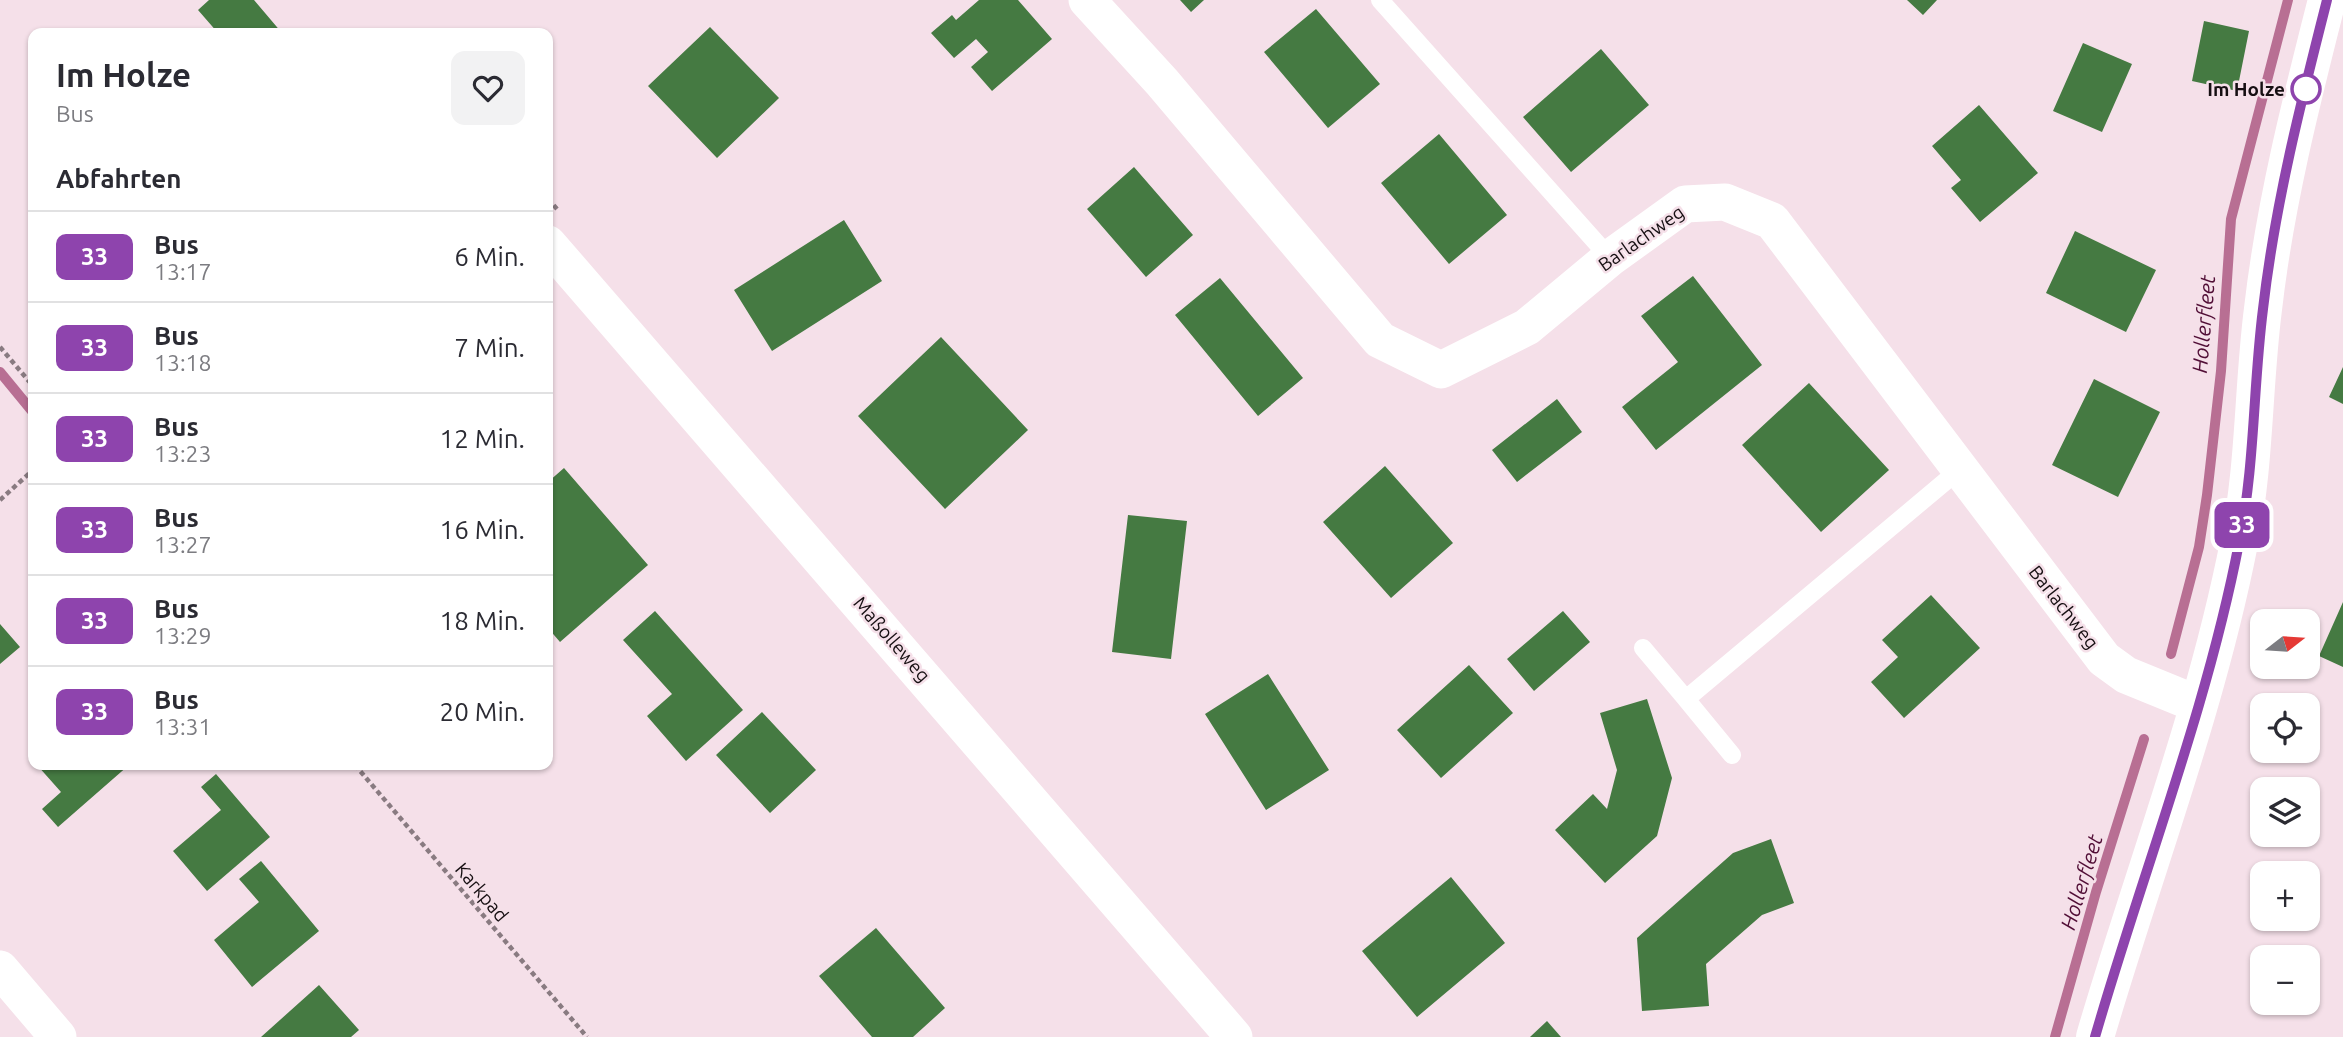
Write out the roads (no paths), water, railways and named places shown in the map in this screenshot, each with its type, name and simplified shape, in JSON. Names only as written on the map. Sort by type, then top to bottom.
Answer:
[{"type":"street","name":"Barlachweg","points":[[1087,0],[1162,82],[1380,340],[1441,370],[1527,327],[1610,258],[1685,204],[1725,202],[1772,221],[2104,659],[2126,675],[2197,704]]},
{"type":"street","points":[[2095,1037],[2197,704],[2240,542],[2256,415],[2262,310],[2279,199],[2327,0]]},
{"type":"street","name":"Maßolleweg","points":[[553,250],[1234,1037]]},
{"type":"street","points":[[0,969],[58,1037]]},
{"type":"lane","points":[[1380,0],[1610,258]]},
{"type":"lane","points":[[1686,699],[1959,470]]},
{"type":"lane","points":[[1643,648],[1732,755]]},
{"type":"waterway","name":"Hollerfleet","points":[[2171,654],[2199,547],[2207,495],[2221,371],[2231,219],[2288,0]]},
{"type":"waterway","points":[[0,372],[28,406]]},
{"type":"waterway","name":"Hollerfleet","points":[[2055,1037],[2096,892],[2144,739]]},
{"type":"place","name":"Im Holze","points":[[2306,89]]}]
